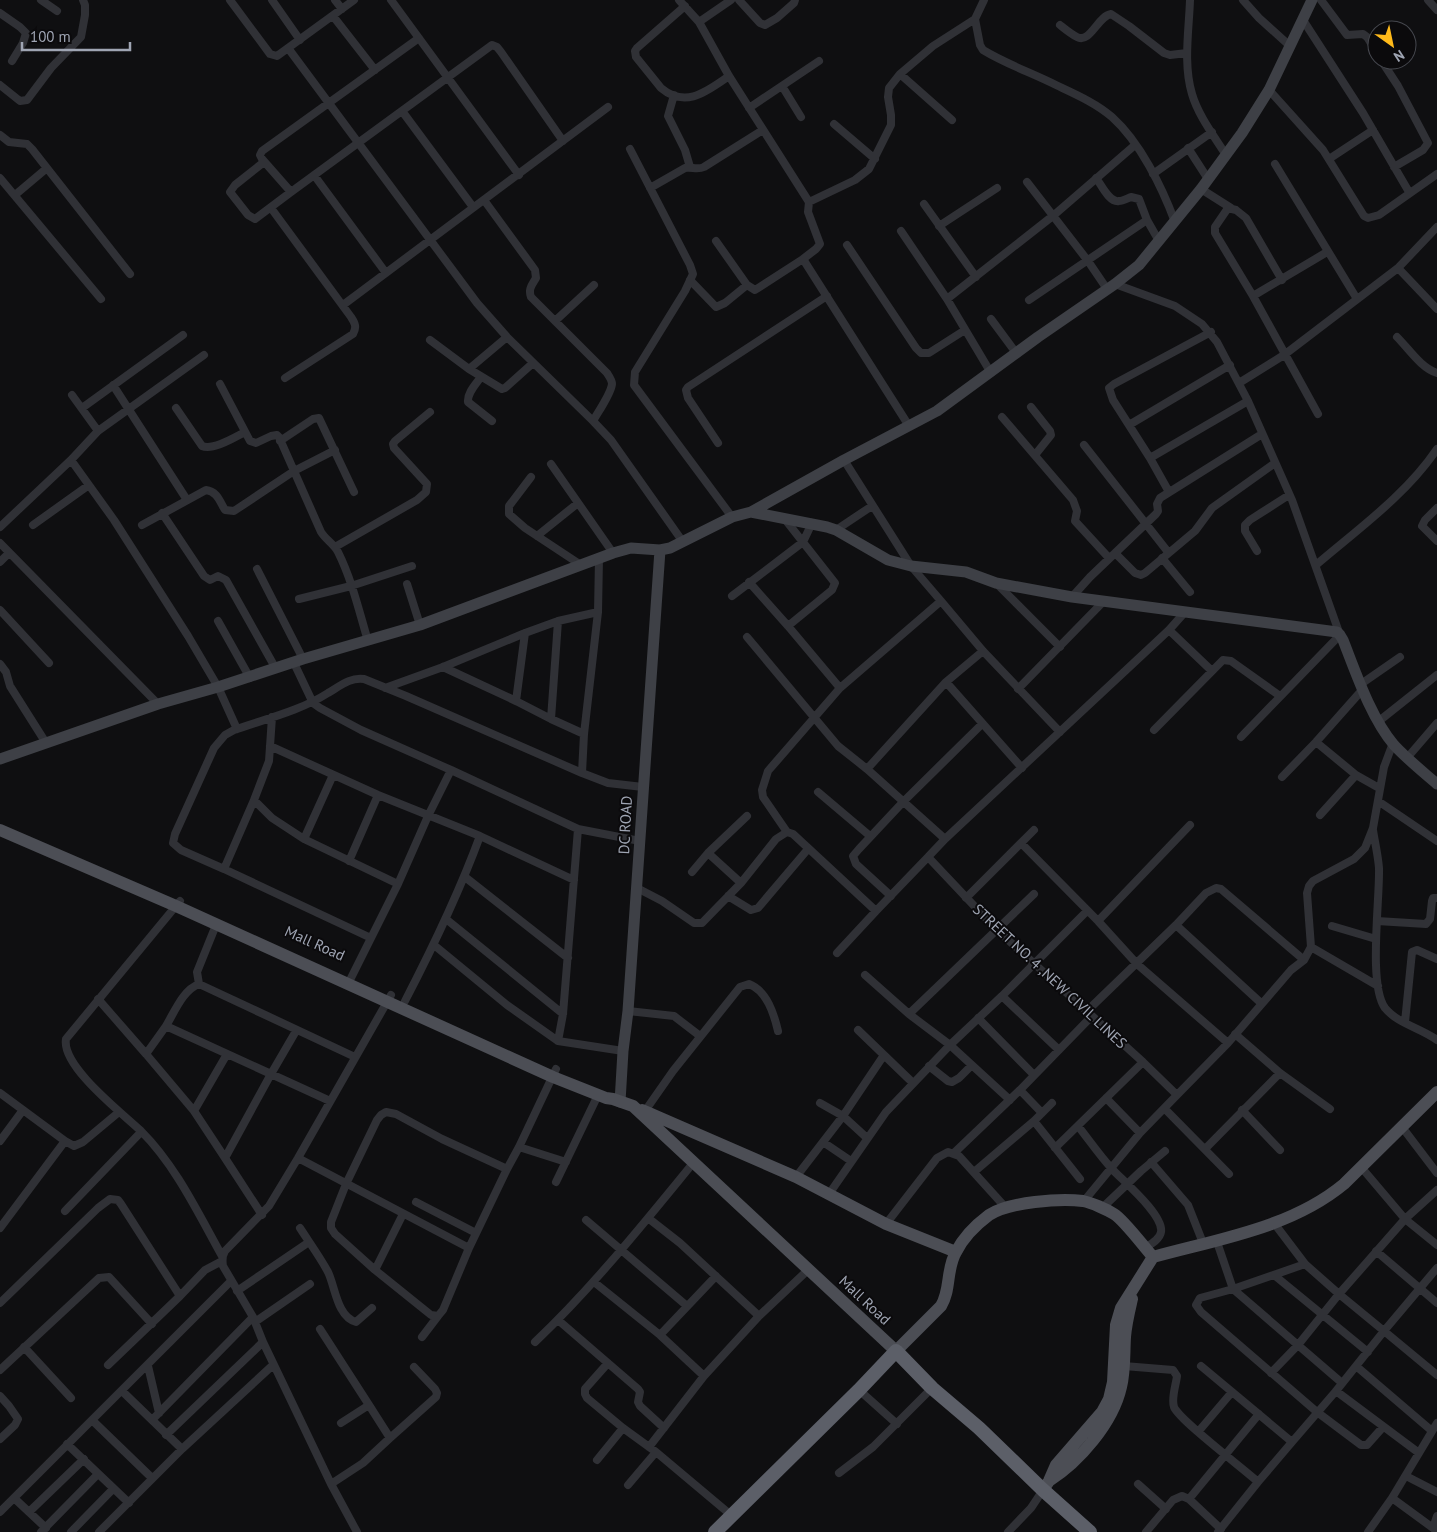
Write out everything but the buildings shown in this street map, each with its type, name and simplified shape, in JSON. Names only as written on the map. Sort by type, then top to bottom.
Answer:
[{"type":"highway","name":"Mall Road","points":[[896,1351],[932,1388],[1046,1485],[1090,1532]]},
{"type":"highway","points":[[714,1532],[859,1390],[896,1351]]},
{"type":"main road","points":[[0,759],[158,704],[218,688],[298,661],[420,625],[613,553],[631,548],[660,550],[670,548],[732,517],[752,512],[844,460],[937,411],[1139,265],[1201,189],[1242,133],[1269,90],[1313,1]]},
{"type":"main road","points":[[752,512],[812,523],[836,530],[888,560],[911,566],[966,572],[996,583],[1103,602],[1333,632],[1340,635],[1379,721],[1393,743],[1437,784]]},
{"type":"main road","name":"DC ROAD","points":[[622,1102],[623,1051],[628,1011],[642,787],[660,550]]},
{"type":"main road","name":"Mall Road","points":[[0,821],[178,904],[554,1073],[609,1092],[694,1162],[896,1351]]},
{"type":"main road","name":"Mall Road","points":[[0,830],[178,904],[216,925],[349,981]]},
{"type":"main road","name":"Mall Road","points":[[388,998],[405,1001],[598,1095],[622,1102]]},
{"type":"main road","points":[[1149,1252],[1216,1240],[1274,1223],[1308,1208],[1327,1196],[1361,1167],[1437,1092]]},
{"type":"main road","points":[[622,1102],[796,1177],[886,1224],[956,1252]]},
{"type":"main road","points":[[896,1351],[942,1306],[945,1300],[950,1268],[956,1252],[973,1230],[990,1214],[1006,1208],[1044,1201],[1084,1201],[1116,1215],[1149,1252]]},
{"type":"main road","points":[[1046,1485],[1056,1465],[1102,1412],[1109,1399],[1113,1382],[1116,1325],[1121,1308],[1134,1288],[1149,1252]]},
{"type":"main road","points":[[1046,1485],[1065,1471],[1094,1439],[1110,1417],[1121,1388],[1128,1316],[1134,1288]]},
{"type":"street","points":[[41,0],[56,11]]},
{"type":"street","points":[[0,85],[20,101],[27,100],[51,68],[81,37],[86,15],[83,0]]},
{"type":"street","points":[[230,0],[270,54],[277,56],[354,0]]},
{"type":"street","points":[[272,0],[300,40]]},
{"type":"street","points":[[336,0],[342,9]]},
{"type":"street","points":[[391,0],[519,175]]},
{"type":"street","points":[[679,0],[699,22],[729,76],[809,202],[808,212],[820,244],[803,259],[758,289],[747,285],[716,241]]},
{"type":"street","points":[[699,22],[731,0]]},
{"type":"street","points":[[739,0],[760,23],[765,25],[777,18],[795,0]]},
{"type":"street","points":[[984,0],[977,11],[975,19],[980,45],[983,50],[1094,104],[1118,123],[1135,145],[1153,174],[1175,222]]},
{"type":"street","points":[[1190,0],[1188,53],[1192,94],[1226,155]]},
{"type":"street","points":[[1243,0],[1258,18],[1290,46]]},
{"type":"street","points":[[1428,0],[1437,10]]},
{"type":"street","points":[[1313,1],[1344,32],[1351,36],[1363,34],[1367,38]]},
{"type":"street","points":[[685,6],[635,51],[636,57],[661,88],[674,96],[693,97],[705,92],[729,76]]},
{"type":"street","points":[[0,13],[26,33],[23,43],[12,60]]},
{"type":"street","points":[[1060,26],[1077,38],[1082,38],[1088,36],[1105,16],[1111,14],[1164,53],[1170,55],[1188,53]]},
{"type":"street","points":[[333,16],[375,70]]},
{"type":"street","points":[[809,202],[855,180],[869,169],[891,126],[892,115],[888,97],[889,88],[900,74],[933,46],[975,19]]},
{"type":"street","points":[[1303,20],[1373,130],[1409,192]]},
{"type":"street","points":[[290,192],[264,162],[260,155],[262,151],[419,38]]},
{"type":"street","points":[[264,162],[235,185],[230,192],[252,218],[259,217],[290,192],[492,45],[497,47],[563,141]]},
{"type":"street","points":[[288,48],[359,142],[429,241],[477,303],[507,337],[593,420],[618,449],[683,542]]},
{"type":"street","points":[[749,108],[819,60]]},
{"type":"street","points":[[1388,70],[1428,143],[1423,150],[1394,167]]},
{"type":"street","points":[[900,74],[952,120]]},
{"type":"street","points":[[782,86],[800,117]]},
{"type":"street","points":[[1269,90],[1314,139],[1329,159],[1364,216],[1368,218],[1379,215],[1437,174]]},
{"type":"street","points":[[674,96],[668,116],[685,150],[690,167]]},
{"type":"street","points":[[342,305],[608,107]]},
{"type":"street","points":[[402,111],[473,207]]},
{"type":"street","points":[[834,124],[875,159]]},
{"type":"street","points":[[650,188],[690,167],[700,169],[704,167],[763,130]]},
{"type":"street","points":[[1329,159],[1373,130]]},
{"type":"street","points":[[1153,174],[1212,132]]},
{"type":"street","points":[[0,136],[9,142],[27,144],[130,274]]},
{"type":"street","points":[[947,299],[1054,215],[1135,145]]},
{"type":"street","points":[[1188,148],[1208,179]]},
{"type":"street","points":[[630,149],[693,270],[690,280],[635,372],[634,385],[732,517]]},
{"type":"street","points":[[1275,164],[1357,299]]},
{"type":"street","points":[[15,195],[47,168]]},
{"type":"street","points":[[314,175],[386,273]]},
{"type":"street","points":[[0,178],[101,299]]},
{"type":"street","points":[[1096,178],[1115,201],[1119,202],[1131,197],[1139,199],[1147,220],[1159,241]]},
{"type":"street","points":[[1028,182],[1088,261],[1111,286],[1138,290],[1175,306],[1194,317],[1211,332],[1239,382],[1290,495],[1340,635],[1241,737]]},
{"type":"street","points":[[939,226],[997,188]]},
{"type":"street","points":[[1201,189],[1246,218],[1282,280]]},
{"type":"street","points":[[484,200],[535,270],[536,278],[530,288],[531,297],[611,379],[612,384],[609,392],[593,420]]},
{"type":"street","points":[[924,204],[976,277]]},
{"type":"street","points":[[271,208],[354,322],[356,330],[353,334],[285,378]]},
{"type":"street","points":[[1231,208],[1226,210],[1215,230],[1218,238],[1253,296],[1318,414]]},
{"type":"street","points":[[1029,300],[1147,220]]},
{"type":"street","points":[[1239,382],[1284,354],[1398,268],[1436,229]]},
{"type":"street","points":[[901,231],[947,299],[991,373]]},
{"type":"street","points":[[846,245],[921,353],[929,353],[965,330]]},
{"type":"street","points":[[1253,296],[1327,252]]},
{"type":"street","points":[[803,259],[909,426]]},
{"type":"street","points":[[1398,268],[1437,309]]},
{"type":"street","points":[[690,280],[716,307],[725,303],[747,285]]},
{"type":"street","points":[[555,321],[594,286]]},
{"type":"street","points":[[718,443],[688,398],[686,390],[688,387],[827,296]]},
{"type":"street","points":[[991,319],[1017,354]]},
{"type":"street","points":[[1169,492],[1113,400],[1109,388],[1211,332]]},
{"type":"street","points":[[82,408],[183,335]]},
{"type":"street","points":[[469,369],[507,337]]},
{"type":"street","points":[[1397,337],[1430,371],[1437,373]]},
{"type":"street","points":[[430,340],[469,369],[498,387],[505,388],[533,363]]},
{"type":"street","points":[[0,527],[71,460],[98,431],[204,354]]},
{"type":"street","points":[[1129,425],[1230,365]]},
{"type":"street","points":[[481,377],[467,399],[468,402],[492,421]]},
{"type":"street","points":[[220,384],[245,432],[254,443],[277,435],[321,532],[325,539],[335,547],[351,586],[368,641]]},
{"type":"street","points":[[113,385],[187,500]]},
{"type":"street","points":[[72,395],[98,431]]},
{"type":"street","points":[[1150,458],[1248,401]]},
{"type":"street","points":[[1031,407],[1050,431],[1051,435],[1035,455]]},
{"type":"street","points":[[176,408],[202,446],[206,448],[245,432]]},
{"type":"street","points":[[335,547],[417,500],[426,492],[427,484],[394,448],[393,444],[430,412]]},
{"type":"street","points":[[1002,417],[1073,500],[1076,507],[1075,521],[1077,524],[1112,556],[1137,575],[1144,573],[1195,531],[1212,508],[1275,463]]},
{"type":"street","points":[[280,441],[316,418],[321,420],[354,492]]},
{"type":"street","points":[[1072,597],[1158,511],[1158,500],[1262,434]]},
{"type":"street","points":[[1084,445],[1145,523],[1190,592]]},
{"type":"street","points":[[1316,565],[1396,496],[1430,460],[1437,449]]},
{"type":"street","points":[[142,525],[206,490],[216,495],[225,510],[231,512],[294,471],[335,450]]},
{"type":"street","points":[[71,460],[119,528],[188,636],[218,688],[237,729]]},
{"type":"street","points":[[844,460],[911,566],[983,651],[1060,732]]},
{"type":"street","points":[[551,464],[613,553]]},
{"type":"street","points":[[531,477],[514,498],[508,510],[512,517],[537,536],[581,565]]},
{"type":"street","points":[[33,525],[89,484]]},
{"type":"street","points":[[1257,551],[1245,531],[1245,525],[1290,495]]},
{"type":"street","points":[[537,536],[578,503]]},
{"type":"street","points":[[836,530],[872,506]]},
{"type":"street","points":[[1437,508],[1425,520],[1422,526],[1437,541]]},
{"type":"street","points":[[162,513],[204,576],[210,580],[218,576],[226,580],[276,669]]},
{"type":"street","points":[[784,518],[833,579],[835,586],[788,626]]},
{"type":"street","points":[[732,596],[803,542],[812,523]]},
{"type":"street","points":[[0,543],[158,704]]},
{"type":"street","points":[[0,562],[9,553]]},
{"type":"street","points":[[582,773],[584,734],[598,612],[599,558]]},
{"type":"street","points":[[300,599],[351,586],[412,566]]},
{"type":"street","points":[[257,569],[298,661],[314,703],[361,730],[578,829],[640,840]]},
{"type":"street","points":[[749,582],[840,688]]},
{"type":"street","points":[[996,583],[1060,647]]},
{"type":"street","points":[[407,584],[420,625]]},
{"type":"street","points":[[876,911],[793,834],[787,832],[767,805],[762,790],[768,771],[840,688],[941,601]]},
{"type":"street","points":[[1018,689],[1103,602]]},
{"type":"street","points":[[0,610],[49,663]]},
{"type":"street","points":[[386,688],[525,633],[598,612]]},
{"type":"street","points":[[837,954],[944,840],[1169,630],[1185,612]]},
{"type":"street","points":[[218,621],[250,678]]},
{"type":"street","points":[[551,719],[558,622]]},
{"type":"street","points":[[1169,630],[1212,672]]},
{"type":"street","points":[[516,702],[525,633]]},
{"type":"street","points":[[747,637],[838,746],[944,840]]},
{"type":"street","points":[[866,769],[946,682],[983,651]]},
{"type":"street","points":[[1282,776],[1316,742],[1362,686],[1400,657]]},
{"type":"street","points":[[1154,730],[1219,664],[1227,659],[1280,696]]},
{"type":"street","points":[[0,664],[6,672],[10,686],[46,743]]},
{"type":"street","points":[[443,667],[584,734]]},
{"type":"street","points":[[1379,721],[1437,675]]},
{"type":"street","points":[[371,938],[176,847],[173,840],[214,748],[225,735],[237,729],[314,703],[353,679],[364,679],[582,773],[608,783],[642,787]]},
{"type":"street","points":[[946,682],[1022,768]]},
{"type":"street","points":[[224,869],[269,761],[272,717]]},
{"type":"street","points":[[1407,758],[1437,723]]},
{"type":"street","points":[[891,896],[856,864],[853,859],[855,853],[903,802],[982,724]]},
{"type":"street","points":[[1316,742],[1356,775],[1379,788]]},
{"type":"street","points":[[1084,1201],[1140,1133],[1228,1043],[1291,970],[1304,960],[1311,947],[1307,893],[1309,886],[1313,881],[1354,859],[1365,848],[1375,816],[1379,788],[1387,756],[1393,743]]},
{"type":"street","points":[[270,746],[378,795],[480,836],[574,880]]},
{"type":"street","points":[[349,981],[398,884],[450,770]]},
{"type":"street","points":[[304,839],[333,774]]},
{"type":"street","points":[[1320,816],[1356,775]]},
{"type":"street","points":[[818,792],[870,836]]},
{"type":"street","points":[[349,861],[378,795]]},
{"type":"street","points":[[254,800],[272,818],[304,839],[398,884]]},
{"type":"street","points":[[1378,801],[1437,841]]},
{"type":"street","points":[[692,872],[747,816]]},
{"type":"street","points":[[1098,921],[1190,825]]},
{"type":"street","points":[[1372,828],[1379,869],[1376,939],[1380,997],[1386,1009],[1437,1040]]},
{"type":"street","points":[[558,1041],[563,1014],[578,829]]},
{"type":"street","points":[[966,898],[1034,830]]},
{"type":"street","points":[[637,888],[662,901],[698,924],[706,920],[741,883],[776,839],[787,832]]},
{"type":"street","points":[[405,1001],[446,919],[465,877],[480,836]]},
{"type":"street","points":[[1021,843],[1098,921],[1137,964],[1228,1043]]},
{"type":"street","points":[[728,896],[751,910],[758,908],[808,848]]},
{"type":"street","points":[[708,854],[741,883]]},
{"type":"street","name":"STREET NO. 4 ,NEW CIVIL LINES","points":[[928,857],[996,930],[1035,963],[1177,1095]]},
{"type":"street","points":[[465,877],[568,958]]},
{"type":"street","points":[[954,1153],[1059,1050],[1090,1014],[1206,893],[1216,888],[1221,889],[1304,960]]},
{"type":"street","points":[[909,1014],[1034,894]]},
{"type":"street","points":[[1377,921],[1426,924],[1430,919],[1433,898],[1437,898]]},
{"type":"street","points":[[178,904],[66,1039],[64,1045],[70,1058],[87,1081],[141,1132],[160,1154],[182,1186],[222,1258],[231,1281],[254,1320],[273,1364],[331,1484],[358,1532]]},
{"type":"street","points":[[829,1194],[886,1112],[950,1045],[1087,911]]},
{"type":"street","points":[[446,919],[563,1014]]},
{"type":"street","points":[[199,984],[197,972],[216,925]]},
{"type":"street","points":[[1176,925],[1261,1003]]},
{"type":"street","points":[[1332,926],[1376,939]]},
{"type":"street","points":[[434,945],[507,1005],[558,1041],[623,1051]]},
{"type":"street","points":[[1311,947],[1378,986]]},
{"type":"street","points":[[1405,1022],[1412,952],[1417,950],[1437,959]]},
{"type":"street","points":[[865,975],[909,1014],[950,1045],[1010,1100]]},
{"type":"street","points":[[146,1054],[186,993],[192,986],[199,984],[355,1057]]},
{"type":"street","points":[[645,1111],[700,1036],[740,987],[749,984],[760,992],[772,1010],[778,1031]]},
{"type":"street","points":[[1002,996],[1059,1050]]},
{"type":"street","points":[[108,1365],[206,1270],[222,1258],[269,1206],[388,998]]},
{"type":"street","points":[[98,1000],[194,1111],[262,1215]]},
{"type":"street","points":[[628,1011],[674,1016],[700,1036]]},
{"type":"street","points":[[978,1018],[1034,1075]]},
{"type":"street","points":[[166,1026],[330,1101]]},
{"type":"street","points":[[858,1030],[913,1083]]},
{"type":"street","points":[[225,1158],[296,1031]]},
{"type":"street","points":[[1235,1034],[1280,1072],[1330,1109]]},
{"type":"street","points":[[194,1111],[227,1054]]},
{"type":"street","points":[[796,1177],[843,1116],[884,1055]]},
{"type":"street","points":[[1055,1148],[1143,1062]]},
{"type":"street","points":[[929,1066],[952,1082],[960,1078],[972,1065]]},
{"type":"street","points":[[1205,1149],[1280,1072]]},
{"type":"street","points":[[422,1337],[443,1310],[476,1233],[554,1073]]},
{"type":"street","points":[[1020,1090],[1042,1112]]},
{"type":"street","points":[[0,1093],[74,1146],[78,1146],[119,1112]]},
{"type":"street","points":[[556,1182],[598,1095]]},
{"type":"street","points":[[1106,1098],[1140,1133]]},
{"type":"street","points":[[820,1103],[843,1116],[867,1138]]},
{"type":"street","points":[[974,1172],[1034,1121],[1052,1103]]},
{"type":"street","points":[[1164,1109],[1229,1174]]},
{"type":"street","points":[[0,1141],[22,1110]]},
{"type":"street","points":[[1242,1110],[1280,1150]]},
{"type":"street","points":[[438,1316],[432,1315],[375,1270],[335,1234],[331,1228],[331,1222],[346,1184],[377,1120],[386,1112],[396,1114],[442,1139],[507,1169]]},
{"type":"street","points":[[1034,1121],[1080,1179]]},
{"type":"street","points":[[1078,1126],[1111,1168],[1154,1214],[1160,1226],[1160,1235],[1149,1252]]},
{"type":"street","points":[[1402,1127],[1437,1173]]},
{"type":"street","points":[[65,1211],[141,1132]]},
{"type":"street","points":[[0,1228],[65,1141]]},
{"type":"street","points":[[823,1142],[851,1161]]},
{"type":"street","points":[[519,1147],[566,1162]]},
{"type":"street","points":[[1101,1209],[1127,1183],[1165,1151]]},
{"type":"street","points":[[886,1224],[937,1158],[943,1153],[954,1153],[959,1156],[1006,1208]]},
{"type":"street","points":[[298,1158],[469,1248]]},
{"type":"street","points":[[534,1342],[558,1320],[622,1251],[694,1162]]},
{"type":"street","points":[[1151,1162],[1188,1205],[1203,1243]]},
{"type":"street","points":[[1361,1167],[1406,1219],[1437,1246]]},
{"type":"street","points":[[1272,1373],[1298,1345],[1376,1251],[1437,1190]]},
{"type":"street","points":[[0,1303],[98,1208],[110,1199],[118,1200],[121,1204],[180,1296]]},
{"type":"street","points":[[416,1202],[476,1233]]},
{"type":"street","points":[[375,1270],[403,1214]]},
{"type":"street","points":[[648,1218],[680,1243],[759,1316]]},
{"type":"street","points":[[586,1220],[687,1306]]},
{"type":"street","points":[[1274,1223],[1305,1264],[1437,1375]]},
{"type":"street","points":[[300,1228],[328,1272],[340,1304],[349,1318],[356,1322],[372,1308]]},
{"type":"street","points":[[1216,1240],[1233,1289],[1342,1383]]},
{"type":"street","points":[[237,1291],[309,1242]]},
{"type":"street","points":[[1376,1251],[1437,1303]]},
{"type":"street","points":[[1305,1264],[1233,1289],[1200,1298],[1196,1302],[1197,1308],[1317,1412],[1364,1446],[1383,1427]]},
{"type":"street","points":[[1146,1532],[1180,1496],[1185,1496],[1189,1499],[1219,1530],[1437,1268]]},
{"type":"street","points":[[628,1485],[653,1449],[664,1428],[704,1376],[759,1316],[809,1269]]},
{"type":"street","points":[[1274,1275],[1368,1352]]},
{"type":"street","points":[[0,1370],[99,1278],[104,1276],[109,1277],[152,1324]]},
{"type":"street","points":[[660,1336],[716,1276]]},
{"type":"street","points":[[0,1512],[231,1281]]},
{"type":"street","points":[[594,1282],[660,1336],[704,1376]]},
{"type":"street","points":[[152,1420],[254,1320],[310,1284]]},
{"type":"street","points":[[558,1320],[638,1389],[640,1392],[638,1402],[640,1406],[664,1428]]},
{"type":"street","points":[[320,1330],[390,1438]]},
{"type":"street","points":[[166,1434],[263,1342]]},
{"type":"street","points":[[24,1347],[71,1398]]},
{"type":"street","points":[[608,1363],[585,1390],[585,1394],[623,1428],[653,1449],[731,1515]]},
{"type":"street","points":[[99,1532],[182,1449],[273,1364]]},
{"type":"street","points":[[148,1366],[159,1413]]},
{"type":"street","points":[[1124,1366],[1173,1370],[1177,1376],[1174,1406],[1180,1416],[1258,1482]]},
{"type":"street","points":[[1201,1366],[1292,1442]]},
{"type":"street","points":[[1356,1366],[1432,1431]]},
{"type":"street","points":[[331,1484],[363,1463],[436,1397],[437,1392],[435,1388],[414,1367]]},
{"type":"street","points":[[840,1473],[873,1447],[932,1388]]},
{"type":"street","points":[[122,1390],[182,1449]]},
{"type":"street","points":[[859,1390],[897,1424]]},
{"type":"street","points":[[1336,1391],[1419,1453]]},
{"type":"street","points":[[1198,1432],[1232,1392]]},
{"type":"street","points":[[0,1396],[18,1419],[15,1425],[0,1439]]},
{"type":"street","points":[[341,1423],[369,1405]]},
{"type":"street","points":[[1189,1499],[1259,1414]]},
{"type":"street","points":[[93,1421],[152,1478]]},
{"type":"street","points":[[1368,1532],[1406,1476],[1437,1423]]},
{"type":"street","points":[[597,1460],[623,1428]]},
{"type":"street","points":[[67,1444],[129,1503]]},
{"type":"street","points":[[29,1512],[84,1459]]},
{"type":"street","points":[[14,1498],[29,1512],[43,1530],[98,1474]]},
{"type":"street","points":[[1406,1476],[1437,1492]]},
{"type":"street","points":[[1138,1484],[1166,1509]]},
{"type":"street","points":[[1008,1532],[1031,1508],[1046,1485]]},
{"type":"street","points":[[71,1532],[113,1489]]},
{"type":"street","points":[[1392,1498],[1435,1530],[1437,1516]]}]
